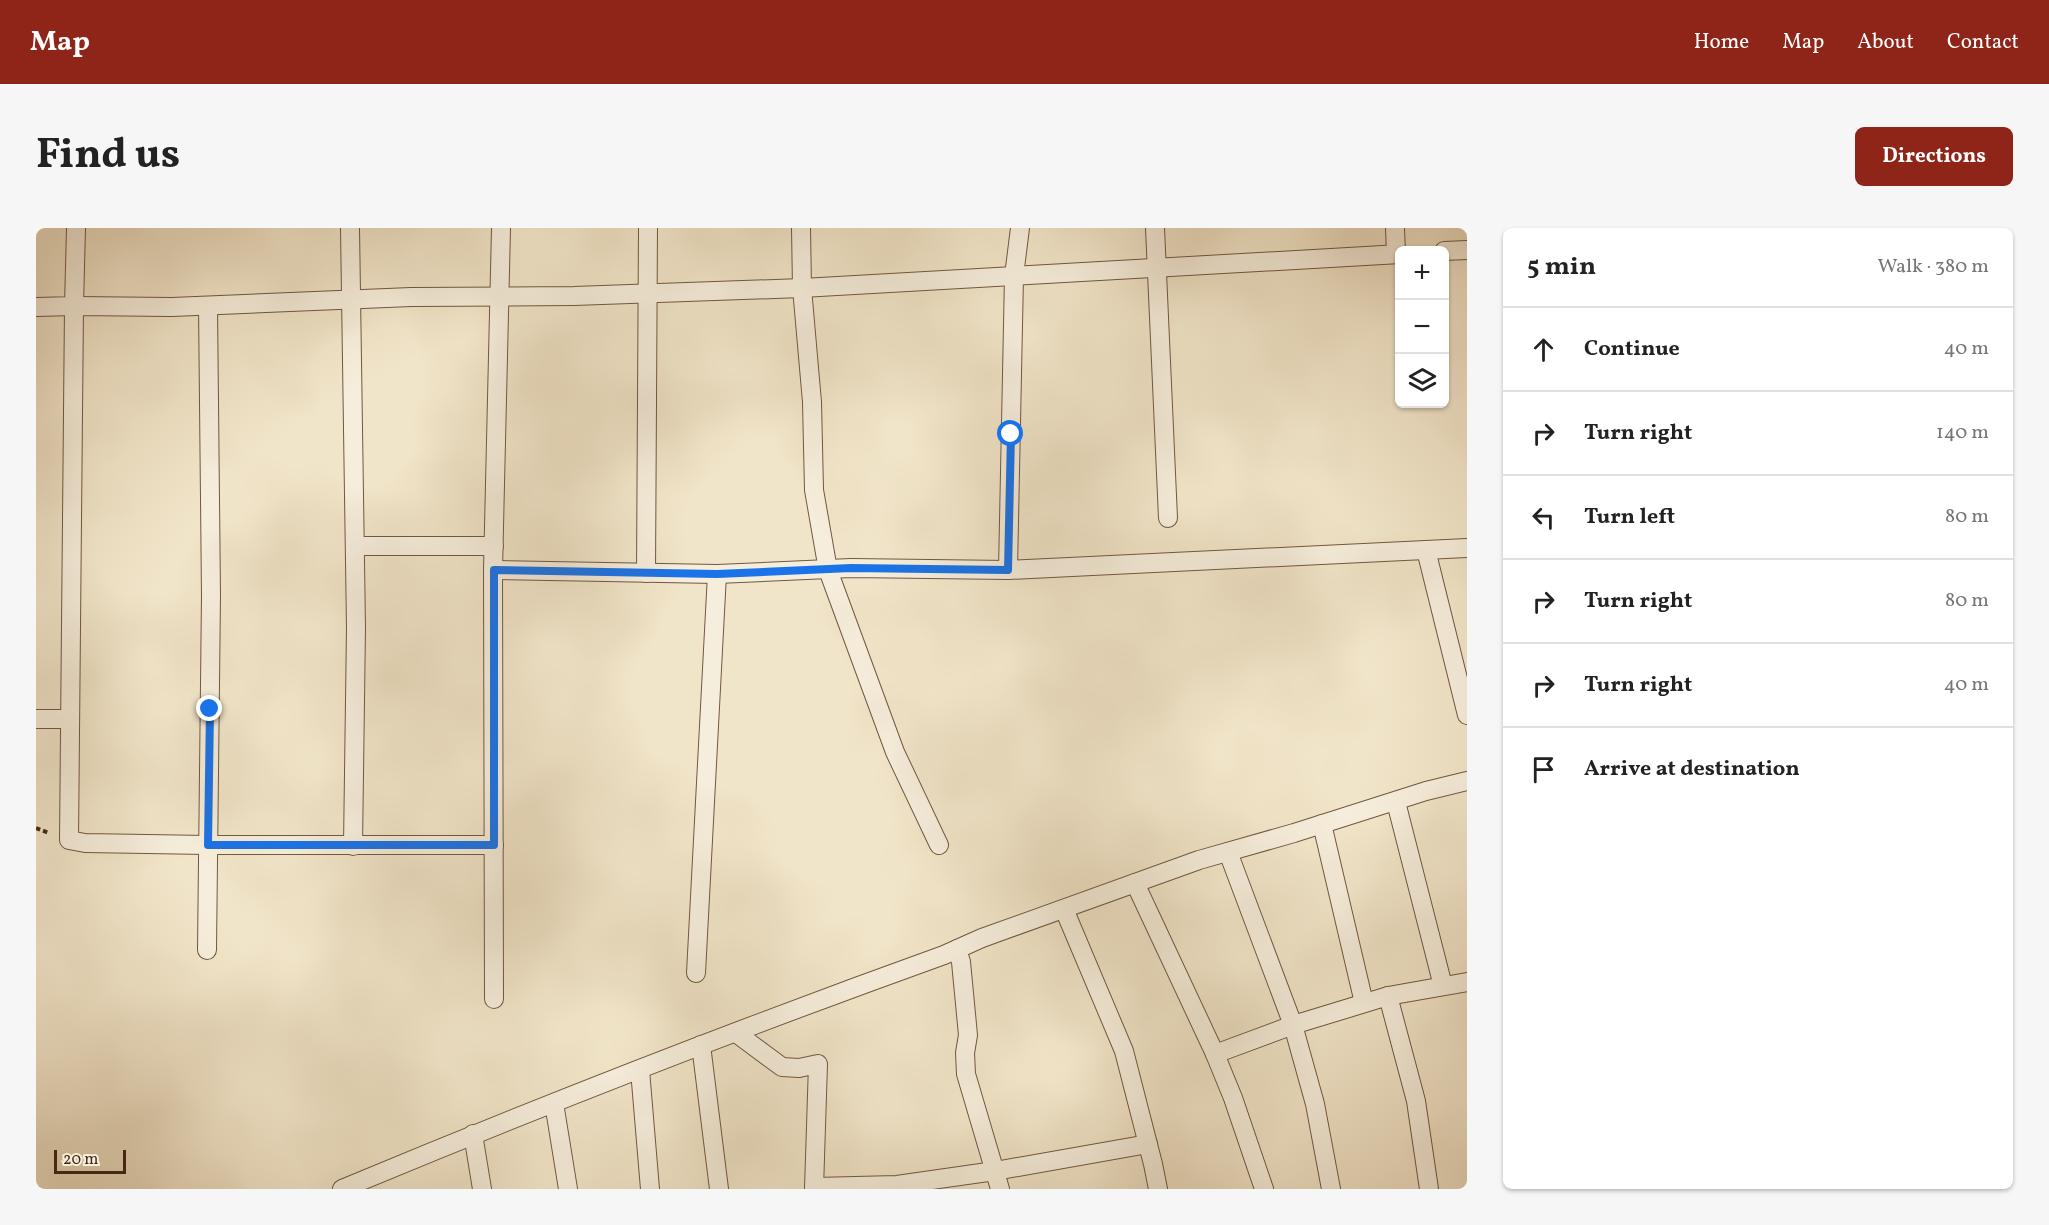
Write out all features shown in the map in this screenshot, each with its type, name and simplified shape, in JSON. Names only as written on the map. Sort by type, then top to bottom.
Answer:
[{"type":"street","points":[[76,228],[69,840],[85,843],[208,845],[494,845]]},
{"type":"street","points":[[350,228],[356,628],[353,846]]},
{"type":"street","points":[[494,999],[494,546],[501,228]]},
{"type":"street","points":[[646,573],[648,228]]},
{"type":"street","points":[[801,228],[802,288],[812,402],[814,490],[828,570],[895,752],[939,845]]},
{"type":"street","points":[[1008,570],[1014,276],[1020,228]]},
{"type":"street","points":[[1155,228],[1168,518]]},
{"type":"street","points":[[1395,228],[1397,246]]},
{"type":"street","points":[[1449,251],[1467,250]]},
{"type":"street","points":[[36,307],[208,306],[802,288],[1395,254]]},
{"type":"street","points":[[207,950],[212,596],[208,306]]},
{"type":"street","points":[[355,546],[494,546]]},
{"type":"street","points":[[494,570],[717,574],[828,570],[1008,570],[1467,548]]},
{"type":"street","points":[[1426,550],[1467,715]]},
{"type":"street","points":[[696,973],[717,574]]},
{"type":"street","points":[[36,719],[70,719]]},
{"type":"street","points":[[342,1189],[473,1134],[701,1046],[1135,883],[1199,860],[1426,791],[1467,781]]},
{"type":"street","points":[[1396,802],[1443,986]]},
{"type":"street","points":[[1322,824],[1364,1003]]},
{"type":"street","points":[[1228,852],[1293,1025],[1315,1104],[1331,1189]]},
{"type":"street","points":[[1135,883],[1215,1054],[1233,1098],[1264,1189]]},
{"type":"street","points":[[1064,909],[1124,1051],[1158,1189]]},
{"type":"street","points":[[957,949],[961,962],[969,1035],[965,1053],[966,1074],[997,1180]]},
{"type":"street","points":[[1215,1054],[1293,1025],[1388,996],[1467,982]]},
{"type":"street","points":[[1388,996],[1416,1101],[1429,1189]]},
{"type":"street","points":[[736,1033],[782,1067],[799,1068],[818,1064],[814,1188],[897,1187],[997,1180],[1148,1144]]},
{"type":"street","points":[[701,1046],[719,1189]]},
{"type":"street","points":[[640,1070],[650,1189]]},
{"type":"street","points":[[554,1103],[568,1189]]},
{"type":"street","points":[[473,1134],[482,1189]]},
{"type":"route","points":[[210,709],[208,845],[494,845],[494,570],[717,574],[851,568],[1008,570],[1011,434]]}]
